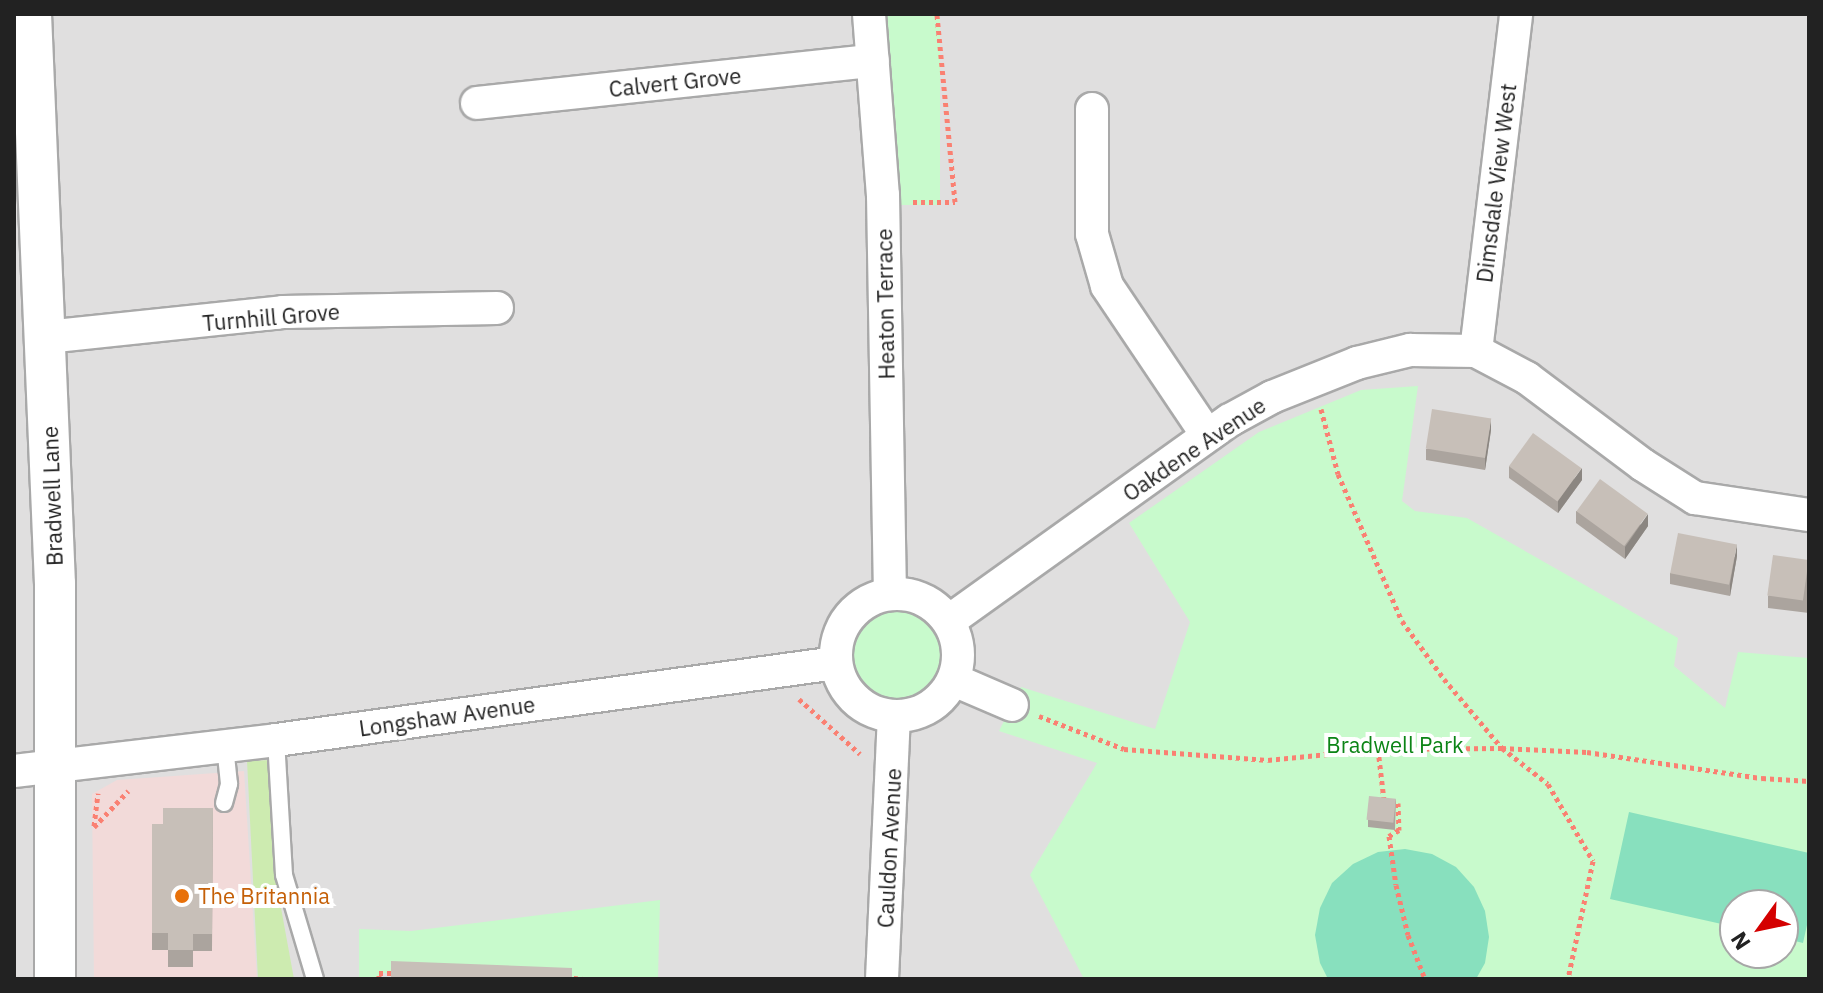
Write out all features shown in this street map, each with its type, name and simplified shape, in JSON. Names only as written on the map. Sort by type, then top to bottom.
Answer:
[{"type":"street","name":"Bradwell Lane","points":[[31,14],[46,337],[57,764],[55,979]]},
{"type":"street","name":"Heaton Terrace","points":[[869,14],[883,195],[890,594]]},
{"type":"street","name":"Dimsdale View West","points":[[1476,351],[1516,14]]},
{"type":"street","name":"Calvert Grove","points":[[477,103],[873,61]]},
{"type":"street","points":[[1092,109],[1092,234],[1107,286],[1207,435]]},
{"type":"street","name":"Turnhill Grove","points":[[46,337],[283,312],[497,308]]},
{"type":"street","name":"Oakdene Avenue","points":[[949,621],[1207,435],[1272,397],[1357,363],[1410,350],[1476,351],[1527,378],[1643,465],[1695,498],[1809,515]]},
{"type":"street","points":[[890,594],[912,595],[928,602],[949,621],[959,656],[954,680],[939,700],[927,709],[894,716],[875,713],[861,705],[841,680],[836,663],[839,634],[846,622],[860,606],[890,594]]},
{"type":"street","name":"Longshaw Avenue","points":[[14,771],[276,740],[836,663]]},
{"type":"street","points":[[954,680],[1012,705]]},
{"type":"street","name":"Cauldon Avenue","points":[[882,979],[894,716]]},
{"type":"lane","points":[[276,740],[284,875],[315,979]]},
{"type":"lane","points":[[224,803],[229,784],[225,745]]},
{"type":"path","points":[[900,202],[955,202],[937,14]]},
{"type":"path","points":[[1310,383],[1320,405],[1338,474],[1402,621],[1444,679],[1502,748],[1548,784],[1593,861],[1568,979]]},
{"type":"path","points":[[791,669],[794,692],[802,704],[870,763],[893,766]]},
{"type":"path","points":[[1012,705],[1124,749],[1268,760],[1378,749],[1502,748],[1587,752],[1762,778],[1809,781]]},
{"type":"path","points":[[1378,749],[1384,800],[1398,803],[1399,830],[1389,836],[1396,885],[1408,935],[1425,979]]},
{"type":"path","points":[[94,827],[135,784]]},
{"type":"path","points":[[379,979],[379,973],[411,974]]},
{"type":"path","points":[[552,977],[583,979]]},
{"type":"shaded area","points":[[14,14],[1809,14],[1809,979],[14,979]]},
{"type":"shaded area","points":[[244,771],[257,979],[94,979],[92,794],[117,780]]},
{"type":"green space","points":[[884,14],[940,14],[940,205],[884,205]]},
{"type":"green space","name":"Bradwell Park","points":[[1418,386],[1402,501],[1415,511],[1467,518],[1678,638],[1674,666],[1725,708],[1738,652],[1809,658],[1809,979],[1084,979],[1030,875],[1097,763],[999,731],[1021,687],[1155,729],[1190,622],[1129,523],[1259,432],[1361,390]]},
{"type":"green space","points":[[898,610],[924,618],[936,630],[944,656],[936,682],[924,694],[898,702],[872,694],[860,682],[852,656],[860,630],[872,618]]},
{"type":"green space","points":[[271,760],[277,886],[294,979],[258,979],[247,761]]},
{"type":"green space","points":[[1629,812],[1809,853],[1809,916],[1803,943],[1799,942],[1799,889],[1719,889],[1719,923],[1610,899]]},
{"type":"green space","points":[[1405,849],[1432,854],[1456,867],[1474,887],[1485,911],[1489,937],[1485,963],[1476,979],[1328,979],[1320,963],[1315,935],[1320,908],[1332,883],[1353,864],[1378,852]]},
{"type":"green space","points":[[660,900],[658,979],[380,973],[379,979],[359,979],[359,929],[411,931]]},
{"type":"building","points":[[1432,409],[1491,418],[1485,458],[1426,449]]},
{"type":"building","points":[[1533,433],[1582,468],[1557,501],[1509,466]]},
{"type":"building","points":[[1600,479],[1648,514],[1624,546],[1576,511]]},
{"type":"building","points":[[1678,533],[1737,544],[1729,585],[1670,573]]},
{"type":"building","points":[[1773,555],[1809,560],[1803,601],[1767,596]]},
{"type":"building","points":[[1369,796],[1396,799],[1393,823],[1366,820]]},
{"type":"building","name":"The Britannia","points":[[163,808],[213,808],[212,934],[193,934],[193,950],[168,950],[168,933],[152,933],[152,824],[163,824]]},
{"type":"building","points":[[391,961],[572,968],[572,979],[391,979]]},
{"type":"place","name":"The Britannia","points":[[182,896]]}]
